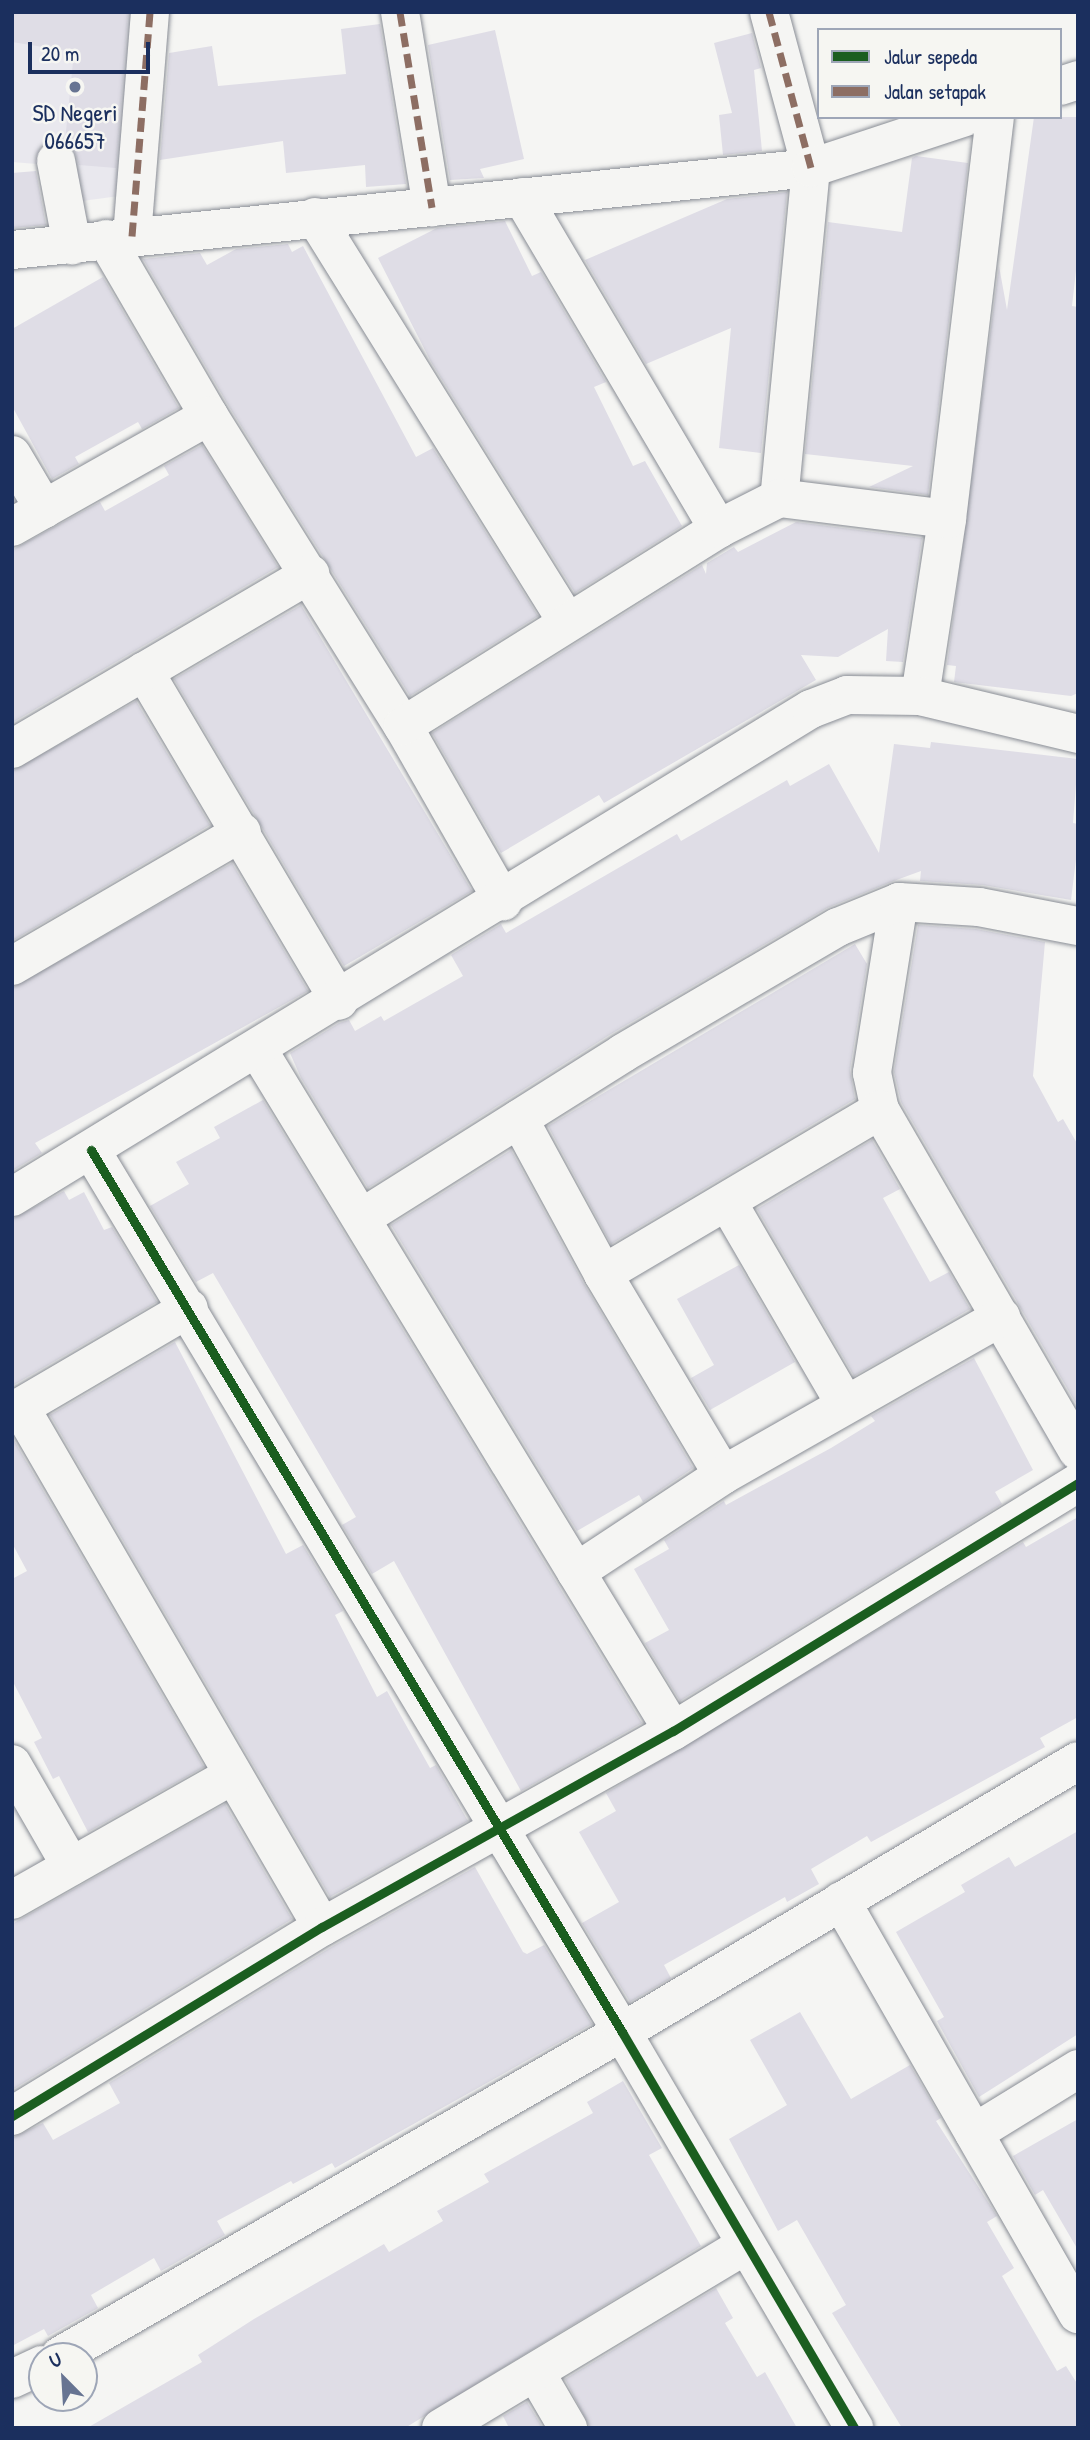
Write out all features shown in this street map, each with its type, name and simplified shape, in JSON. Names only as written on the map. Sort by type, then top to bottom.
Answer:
[{"type":"street","points":[[104,240],[150,12]]},
{"type":"street","points":[[400,12],[432,207]]},
{"type":"street","points":[[769,12],[811,167],[779,498]]},
{"type":"street","points":[[12,250],[811,167],[959,119]]},
{"type":"street","points":[[920,696],[947,519],[995,119]]},
{"type":"street","points":[[56,161],[209,416],[403,726],[503,901]]},
{"type":"street","points":[[522,197],[718,529]]},
{"type":"street","points":[[315,217],[567,622]]},
{"type":"street","points":[[12,455],[28,518],[209,416]]},
{"type":"street","points":[[403,726],[718,529],[779,498],[947,519]]},
{"type":"street","points":[[12,749],[310,574]]},
{"type":"street","points":[[144,671],[242,832],[339,1001]]},
{"type":"street","points":[[12,1197],[503,901],[811,709],[847,695],[920,696],[1078,734]]},
{"type":"street","points":[[12,966],[242,832]]},
{"type":"street","points":[[363,1217],[519,1119],[838,927],[899,902],[979,907],[1078,926]]},
{"type":"street","points":[[899,902],[872,1073],[880,1110],[1078,1451]]},
{"type":"street","points":[[258,1050],[363,1217],[673,1731]]},
{"type":"street","points":[[603,1274],[728,1203],[880,1110]]},
{"type":"street","points":[[519,1119],[603,1274],[723,1475]]},
{"type":"street","points":[[91,1150],[189,1308],[622,2032],[854,2428]]},
{"type":"street","points":[[728,1203],[845,1404]]},
{"type":"street","points":[[189,1308],[16,1409],[322,1927]]},
{"type":"street","points":[[576,1572],[723,1475],[1001,1317]]},
{"type":"street","points":[[12,2116],[322,1927],[673,1731],[1078,1483]]},
{"type":"street","points":[[84,2342],[622,2032],[1078,1761]]},
{"type":"street","points":[[12,1765],[71,1867]]},
{"type":"street","points":[[12,1900],[233,1775]]},
{"type":"street","points":[[841,1901],[1078,2314]]},
{"type":"street","points":[[974,2133],[1078,2069]]},
{"type":"street","points":[[441,2428],[745,2245]]},
{"type":"street","points":[[12,2379],[28,2372]]},
{"type":"street","points":[[536,2373],[568,2428]]},
{"type":"shaded area","name":"SD Negeri 066657","points":[[12,12],[145,12],[127,195],[67,203],[49,165],[12,162]]},
{"type":"building","points":[[12,12],[128,12],[116,168],[79,165],[73,147],[65,141],[74,52],[12,42]]},
{"type":"building","points":[[380,24],[406,184],[366,187],[365,165],[286,173],[283,141],[160,160],[169,53],[212,46],[218,86],[346,74],[341,29]]},
{"type":"building","points":[[495,30],[524,159],[480,169],[484,178],[450,180],[428,45]]},
{"type":"building","points":[[752,33],[761,68],[754,70],[762,151],[723,155],[719,115],[732,113],[714,43]]},
{"type":"building","points":[[1078,117],[1078,253],[1072,306],[1078,307],[1078,693],[1071,696],[954,682],[956,666],[947,665],[999,266],[1007,310],[1034,119]]},
{"type":"building","points":[[916,156],[968,163],[928,495],[869,487],[913,466],[805,454],[828,222],[902,232],[912,158]]},
{"type":"building","points":[[36,171],[46,225],[12,228],[12,173]]},
{"type":"building","points":[[787,192],[761,453],[719,448],[731,328],[646,364],[585,260],[727,199]]},
{"type":"building","points":[[505,221],[532,276],[541,272],[606,382],[594,387],[633,466],[645,461],[682,526],[575,593],[431,362],[378,258],[437,228]]},
{"type":"building","points":[[288,244],[292,252],[303,246],[416,457],[433,448],[538,616],[410,696],[228,405],[143,259],[200,253],[207,265],[236,249]]},
{"type":"building","points":[[103,277],[179,408],[142,429],[138,422],[75,457],[79,464],[52,479],[12,406],[12,329]]},
{"type":"building","points":[[202,445],[278,567],[12,723],[12,550],[100,502],[105,511],[169,475],[164,466]]},
{"type":"building","points":[[796,522],[922,538],[903,662],[886,661],[888,629],[838,657],[801,655],[816,680],[604,803],[599,795],[501,853],[432,733],[702,565],[706,574],[707,563],[734,547],[738,552]]},
{"type":"building","points":[[301,605],[472,891],[344,966],[174,679]]},
{"type":"building","points":[[136,701],[210,825],[12,941],[12,771]]},
{"type":"building","points":[[931,742],[1078,759],[1073,823],[1078,824],[1078,843],[1071,900],[983,885],[920,881],[921,871],[827,908],[611,1034],[368,1188],[301,1078],[290,1053],[339,1023],[349,1020],[355,1031],[381,1016],[384,1021],[463,976],[451,955],[501,924],[506,933],[677,834],[681,841],[787,780],[790,786],[829,764],[879,853],[894,744],[930,748]]},
{"type":"building","points":[[232,863],[308,991],[35,1143],[42,1153],[12,1171],[12,988]]},
{"type":"building","points":[[918,925],[976,929],[1045,942],[1033,1076],[1058,1122],[1063,1119],[1078,1145],[1078,1407],[901,1102],[894,1072]]},
{"type":"building","points":[[855,944],[867,964],[850,1070],[855,1099],[611,1244],[548,1126]]},
{"type":"building","points":[[263,1100],[642,1723],[521,1791],[394,1561],[372,1574],[342,1525],[356,1517],[213,1273],[196,1282],[150,1206],[189,1184],[176,1162],[220,1138],[214,1127]]},
{"type":"building","points":[[872,1140],[900,1189],[883,1198],[930,1282],[949,1272],[970,1309],[854,1376],[757,1209]]},
{"type":"building","points":[[511,1150],[584,1284],[693,1468],[643,1502],[639,1495],[577,1531],[391,1225]]},
{"type":"building","points":[[64,1191],[69,1200],[84,1192],[104,1230],[112,1227],[157,1302],[12,1386],[12,1219]]},
{"type":"building","points":[[739,1265],[795,1362],[710,1410],[691,1378],[714,1365],[677,1299]]},
{"type":"building","points":[[175,1342],[286,1554],[303,1545],[343,1611],[335,1615],[377,1697],[387,1691],[430,1768],[436,1765],[468,1821],[330,1897],[50,1415]]},
{"type":"building","points":[[974,1358],[1033,1470],[995,1492],[1002,1504],[680,1701],[645,1643],[669,1630],[634,1569],[669,1549],[664,1540],[724,1501],[726,1505],[831,1448],[875,1421],[871,1416]]},
{"type":"building","points":[[12,1437],[204,1767],[88,1832],[59,1776],[53,1779],[34,1742],[42,1738],[12,1680],[12,1579],[27,1571],[12,1543]]},
{"type":"building","points":[[1078,1517],[1078,1717],[1040,1738],[1045,1747],[871,1842],[867,1836],[811,1869],[819,1884],[787,1902],[785,1897],[664,1965],[671,1978],[630,2002],[582,1923],[619,1902],[579,1832],[616,1811],[606,1793],[1023,1542],[1026,1547]]},
{"type":"building","points":[[225,1804],[292,1919],[12,2090],[12,1924]]},
{"type":"building","points":[[1078,1831],[1078,2034],[979,2097],[937,2021],[944,2017],[896,1932],[965,1892],[961,1885],[1009,1857],[1015,1867]]},
{"type":"building","points":[[475,1867],[523,1952],[527,1954],[544,1945],[592,2024],[335,2168],[332,2163],[293,2184],[291,2181],[217,2221],[225,2235],[161,2271],[154,2258],[91,2295],[98,2308],[48,2336],[44,2329],[12,2346],[12,2138],[43,2123],[53,2140],[120,2103],[109,2083],[333,1946]]},
{"type":"building","points":[[800,2012],[851,2099],[910,2065],[941,2118],[936,2121],[997,2216],[987,2222],[1014,2268],[1002,2276],[1057,2371],[1066,2366],[1078,2385],[1078,2428],[902,2428],[832,2313],[846,2305],[797,2220],[778,2231],[729,2139],[787,2105],[750,2040]]},
{"type":"building","points":[[623,2081],[662,2148],[649,2155],[701,2246],[405,2428],[87,2428],[202,2362],[198,2355],[254,2319],[384,2244],[389,2252],[443,2221],[437,2211],[489,2182],[484,2174],[593,2113],[587,2102]]},
{"type":"building","points":[[1078,2119],[1078,2250],[1043,2190],[1035,2195],[1013,2156]]},
{"type":"building","points":[[716,2288],[733,2318],[725,2323],[757,2377],[765,2372],[797,2428],[590,2428],[565,2379]]},
{"type":"building","points":[[527,2402],[543,2428],[509,2428],[503,2416]]},
{"type":"marked path","points":[[132,236],[150,12]]},
{"type":"marked path","points":[[400,12],[432,207]]},
{"type":"marked path","points":[[769,12],[811,168]]},
{"type":"cycle path","points":[[91,1150],[622,2032],[854,2428]]},
{"type":"cycle path","points":[[12,2116],[322,1927],[673,1731],[1078,1483]]},
{"type":"place","name":"SD Negeri 066657","points":[[75,87]]}]
